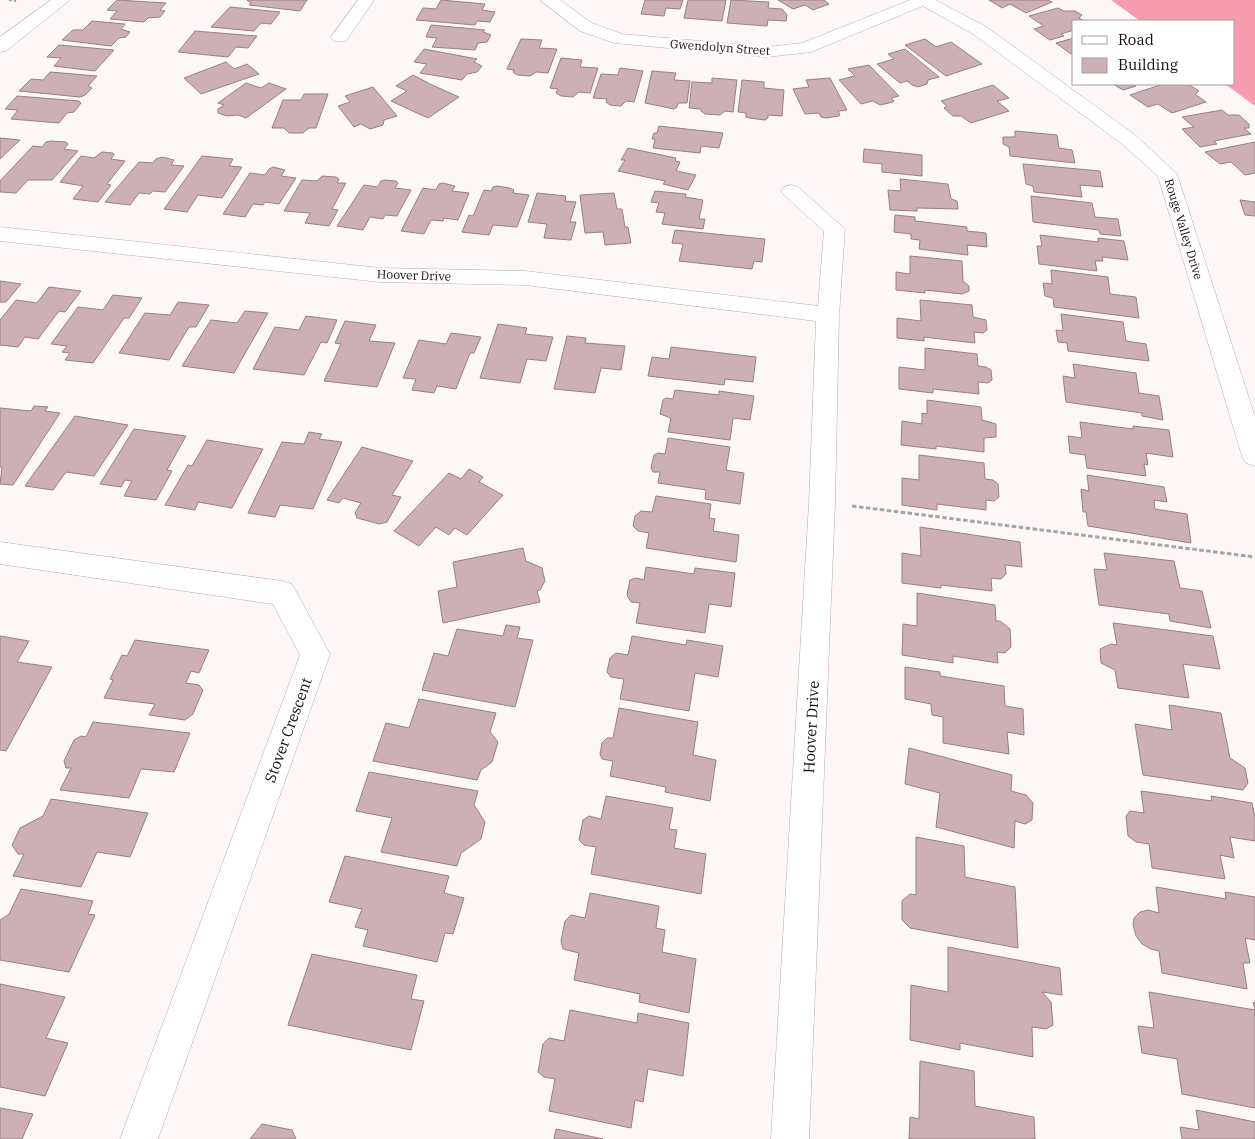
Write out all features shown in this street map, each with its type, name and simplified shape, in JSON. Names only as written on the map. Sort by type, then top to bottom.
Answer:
[{"type":"street","points":[[0,47],[4,42],[62,0]]},
{"type":"street","points":[[340,38],[366,0]]},
{"type":"street","name":"Gwendolyn Street","points":[[548,0],[565,10],[586,27],[620,39],[766,52],[805,48],[924,0]]},
{"type":"street","name":"Rouge Valley Drive","points":[[924,0],[979,30],[1128,139],[1167,174],[1255,456]]},
{"type":"street","name":"Hoover Drive","points":[[790,1139],[822,503],[828,315],[835,229],[791,191]]},
{"type":"street","name":"Hoover Drive","points":[[0,234],[380,275],[525,278],[828,315]]},
{"type":"street","name":"Stover Crescent","points":[[0,553],[282,593],[315,654],[139,1139]]},
{"type":"path","points":[[822,503],[1255,557]]},
{"type":"shaded area","points":[[1111,0],[1255,0],[1255,106],[1226,85],[1235,85],[1235,20],[1139,20]]},
{"type":"building","points":[[117,0],[166,3],[160,10],[165,11],[160,17],[148,18],[144,22],[110,19],[117,11],[107,10]]},
{"type":"building","points":[[247,0],[307,0],[300,11],[249,5],[251,3]]},
{"type":"building","points":[[441,0],[485,4],[482,10],[495,12],[490,22],[477,21],[475,25],[416,20],[423,8],[436,9]]},
{"type":"building","points":[[645,0],[683,0],[680,9],[666,8],[664,16],[641,14]]},
{"type":"building","points":[[688,0],[726,0],[722,21],[684,18]]},
{"type":"building","points":[[731,0],[769,2],[768,8],[782,9],[787,15],[786,21],[768,20],[767,26],[727,23]]},
{"type":"building","points":[[778,0],[824,0],[829,4],[813,10],[805,5],[793,9]]},
{"type":"building","points":[[989,0],[1047,0],[1052,2],[1026,13],[1010,4],[1002,8]]},
{"type":"building","points":[[230,7],[280,12],[271,24],[261,23],[254,31],[211,27]]},
{"type":"building","points":[[1058,8],[1064,11],[1075,11],[1082,15],[1079,18],[1082,20],[1072,20],[1072,31],[1061,34],[1064,36],[1050,40],[1034,29],[1044,26],[1029,16]]},
{"type":"building","points":[[92,21],[125,24],[121,29],[130,32],[126,37],[119,38],[111,46],[62,40],[73,30],[83,30]]},
{"type":"building","points":[[431,25],[485,30],[483,32],[491,35],[487,42],[478,43],[475,50],[432,47],[437,38],[426,37]]},
{"type":"building","points":[[195,31],[257,36],[248,48],[236,47],[228,57],[178,52]]},
{"type":"building","points":[[521,39],[542,40],[539,48],[557,49],[548,73],[536,72],[530,76],[517,75],[513,72],[514,70],[507,69]]},
{"type":"building","points":[[925,39],[936,47],[951,42],[982,64],[946,76],[905,45]]},
{"type":"building","points":[[1072,39],[1072,54],[1071,54],[1056,43]]},
{"type":"building","points":[[59,45],[114,50],[95,71],[54,66],[61,58],[47,57]]},
{"type":"building","points":[[424,49],[477,59],[474,62],[482,66],[477,72],[467,74],[462,80],[420,73],[427,64],[414,62]]},
{"type":"building","points":[[905,49],[939,77],[928,80],[927,84],[918,87],[907,81],[900,83],[877,64],[894,59],[888,54]]},
{"type":"building","points":[[561,58],[582,60],[580,67],[598,68],[590,93],[579,92],[573,97],[561,96],[556,93],[558,89],[550,88]]},
{"type":"building","points":[[226,62],[234,69],[247,64],[259,74],[201,94],[184,78]]},
{"type":"building","points":[[869,65],[899,96],[891,98],[893,102],[880,105],[873,101],[861,104],[839,80],[855,76],[848,69]]},
{"type":"building","points":[[620,68],[643,71],[634,102],[626,101],[621,106],[610,105],[606,102],[607,99],[593,98],[601,74],[618,75]]},
{"type":"building","points":[[652,71],[676,73],[674,80],[690,81],[687,103],[678,103],[674,109],[645,103]]},
{"type":"building","points":[[50,72],[97,76],[88,86],[92,88],[80,97],[19,91],[31,79],[43,80]]},
{"type":"building","points":[[413,75],[459,97],[428,118],[391,101],[407,91],[396,86]]},
{"type":"building","points":[[712,78],[737,80],[733,112],[725,111],[720,115],[705,114],[701,109],[689,108],[692,82],[712,83]]},
{"type":"building","points":[[830,78],[847,110],[838,111],[839,116],[826,118],[821,117],[819,113],[805,114],[793,89],[809,87],[806,80]]},
{"type":"building","points":[[742,80],[764,82],[764,88],[784,90],[782,116],[768,115],[768,118],[765,120],[749,118],[746,117],[746,113],[738,112]]},
{"type":"building","points":[[246,83],[261,88],[269,83],[286,89],[246,118],[238,115],[227,116],[218,113],[218,109],[224,105],[218,103]]},
{"type":"building","points":[[993,85],[1009,98],[997,101],[1009,111],[971,123],[961,116],[953,116],[944,108],[947,106],[941,101]]},
{"type":"building","points":[[1115,85],[1136,86],[1123,90]]},
{"type":"building","points":[[1160,85],[1190,85],[1199,91],[1195,94],[1206,102],[1172,113],[1158,104],[1148,107],[1130,95]]},
{"type":"building","points":[[373,87],[397,116],[384,120],[383,125],[370,129],[361,124],[354,127],[338,106],[350,102],[345,96]]},
{"type":"building","points":[[304,94],[328,94],[316,128],[309,128],[303,133],[289,133],[284,128],[272,128],[283,100],[301,100]]},
{"type":"building","points":[[17,96],[79,101],[81,103],[74,112],[67,113],[59,123],[11,119],[18,110],[5,109]]},
{"type":"building","points":[[1222,110],[1228,115],[1239,115],[1249,124],[1249,128],[1244,128],[1251,134],[1214,141],[1217,144],[1200,147],[1182,129],[1194,127],[1182,117]]},
{"type":"building","points":[[659,126],[723,133],[719,148],[701,146],[700,153],[653,148],[655,139],[652,139],[654,133],[657,133]]},
{"type":"building","points":[[1015,131],[1057,135],[1059,148],[1072,150],[1075,163],[1010,156],[1009,147],[1003,144],[1003,137],[1015,137]]},
{"type":"building","points":[[0,138],[20,140],[0,159]]},
{"type":"building","points":[[46,142],[66,142],[68,144],[64,149],[78,151],[52,180],[28,180],[16,193],[0,192],[0,181],[33,146],[42,147]]},
{"type":"building","points":[[1255,142],[1255,173],[1245,175],[1231,162],[1220,164],[1205,152]]},
{"type":"building","points":[[628,148],[676,158],[675,161],[680,162],[676,171],[696,175],[688,190],[663,184],[665,181],[618,171],[625,160],[621,160]]},
{"type":"building","points":[[864,149],[922,155],[922,176],[882,172],[882,164],[863,162]]},
{"type":"building","points":[[102,152],[113,153],[114,155],[111,159],[125,161],[107,184],[111,185],[98,202],[73,199],[83,186],[60,182],[81,156],[94,158]]},
{"type":"building","points":[[202,156],[233,159],[229,166],[242,167],[222,198],[198,195],[187,212],[164,209]]},
{"type":"building","points":[[162,157],[174,160],[171,165],[184,166],[165,192],[139,193],[130,205],[105,202],[139,162],[153,163],[156,159]]},
{"type":"building","points":[[1023,164],[1100,171],[1103,187],[1080,185],[1082,197],[1034,192],[1033,186],[1026,184]]},
{"type":"building","points":[[273,167],[285,170],[281,176],[296,178],[279,204],[265,202],[263,205],[253,204],[245,217],[223,214],[250,173],[265,175]]},
{"type":"building","points":[[322,176],[336,177],[339,179],[337,183],[346,183],[332,209],[338,210],[329,226],[305,223],[310,213],[284,211],[302,180],[317,181]]},
{"type":"building","points":[[900,179],[948,184],[951,199],[957,201],[958,209],[917,208],[917,211],[890,210],[888,190],[901,191]]},
{"type":"building","points":[[381,181],[396,181],[398,183],[395,188],[411,190],[397,216],[385,215],[383,219],[370,217],[363,230],[337,226],[364,185],[378,187]]},
{"type":"building","points":[[439,184],[455,186],[452,191],[469,193],[458,220],[444,218],[443,221],[431,220],[424,234],[401,231],[423,188],[436,190]]},
{"type":"building","points":[[493,187],[510,188],[514,190],[513,193],[529,195],[517,227],[493,225],[489,235],[462,232],[469,215],[473,216],[484,190],[491,191]]},
{"type":"building","points":[[655,191],[686,194],[685,197],[703,200],[699,219],[705,219],[703,229],[662,224],[665,213],[656,212],[659,203],[651,202]]},
{"type":"building","points":[[537,193],[566,196],[565,201],[576,202],[570,222],[576,222],[571,240],[544,238],[547,224],[528,222]]},
{"type":"building","points":[[614,193],[617,209],[622,209],[625,227],[628,227],[631,243],[605,245],[603,232],[585,233],[580,195]]},
{"type":"building","points":[[1031,196],[1092,203],[1095,217],[1118,219],[1121,236],[1100,234],[1099,230],[1033,222]]},
{"type":"building","points":[[1240,200],[1255,202],[1255,216],[1245,215]]},
{"type":"building","points":[[895,215],[915,217],[915,221],[967,227],[967,231],[986,233],[987,247],[967,245],[968,255],[919,249],[920,240],[911,239],[911,234],[894,232]]},
{"type":"building","points":[[675,230],[765,239],[762,262],[754,261],[752,269],[679,261],[683,244],[672,243]]},
{"type":"building","points":[[1040,235],[1098,242],[1098,238],[1124,241],[1128,260],[1102,257],[1103,261],[1095,261],[1097,271],[1039,264],[1037,246],[1042,246]]},
{"type":"building","points":[[910,256],[962,261],[963,281],[969,286],[969,291],[962,294],[925,290],[925,293],[896,290],[896,272],[910,274]]},
{"type":"building","points":[[1051,270],[1108,277],[1110,294],[1136,297],[1139,318],[1054,307],[1053,298],[1045,296],[1043,283],[1052,284]]},
{"type":"building","points":[[0,281],[21,284],[6,302],[0,302]]},
{"type":"building","points":[[49,287],[81,291],[65,312],[59,311],[38,339],[25,337],[18,347],[0,345],[0,320],[16,300],[37,303]]},
{"type":"building","points":[[113,295],[142,298],[129,318],[124,318],[93,363],[65,360],[70,353],[62,352],[67,346],[51,344],[78,307],[103,310]]},
{"type":"building","points":[[920,300],[972,305],[973,317],[986,320],[987,330],[983,333],[974,332],[975,343],[924,337],[924,341],[897,338],[897,318],[921,321]]},
{"type":"building","points":[[178,302],[209,305],[196,327],[189,327],[169,360],[119,353],[145,313],[170,315]]},
{"type":"building","points":[[245,311],[268,313],[234,373],[182,366],[211,320],[237,323]]},
{"type":"building","points":[[1061,314],[1123,322],[1126,341],[1146,344],[1149,361],[1068,351],[1067,343],[1058,342],[1056,330],[1063,331]]},
{"type":"building","points":[[306,316],[337,320],[327,343],[321,342],[304,375],[253,369],[275,327],[299,330]]},
{"type":"building","points":[[345,321],[376,325],[369,341],[395,343],[377,387],[324,381],[341,344],[335,343]]},
{"type":"building","points":[[498,324],[527,328],[525,334],[553,337],[546,361],[527,359],[520,383],[480,378]]},
{"type":"building","points":[[451,333],[481,337],[474,353],[470,353],[456,389],[437,386],[434,393],[412,390],[416,379],[403,378],[419,340],[446,344]]},
{"type":"building","points":[[567,336],[586,338],[585,343],[625,346],[621,370],[601,368],[595,393],[554,389]]},
{"type":"building","points":[[671,347],[756,357],[753,382],[725,379],[724,385],[648,376],[652,357],[669,359]]},
{"type":"building","points":[[925,348],[977,354],[978,366],[991,370],[992,380],[988,383],[978,382],[979,394],[933,389],[933,393],[899,389],[899,367],[925,370]]},
{"type":"building","points":[[1073,364],[1136,373],[1139,393],[1159,396],[1163,420],[1142,416],[1142,413],[1066,402],[1063,376],[1075,378]]},
{"type":"building","points":[[675,390],[719,395],[719,391],[754,396],[750,420],[733,418],[730,440],[668,432],[671,418],[660,414],[663,400],[666,398],[673,399]]},
{"type":"building","points":[[927,400],[981,407],[982,420],[996,424],[996,437],[984,438],[984,452],[936,446],[936,449],[901,445],[902,421],[922,424],[922,413],[927,414]]},
{"type":"building","points":[[34,406],[48,407],[45,411],[60,413],[13,485],[0,484],[2,467],[0,467],[0,408],[31,411]]},
{"type":"building","points":[[75,416],[128,425],[94,476],[66,472],[53,490],[25,486]]},
{"type":"building","points":[[1080,422],[1133,429],[1133,426],[1169,430],[1173,457],[1146,453],[1148,465],[1144,464],[1146,476],[1087,468],[1085,455],[1070,453],[1068,436],[1082,438]]},
{"type":"building","points":[[134,429],[186,436],[167,470],[172,471],[156,500],[124,496],[132,481],[125,480],[121,487],[100,484]]},
{"type":"building","points":[[309,432],[322,434],[319,439],[342,442],[313,509],[280,505],[275,517],[248,513],[282,442],[304,444]]},
{"type":"building","points":[[668,438],[730,447],[726,470],[744,473],[740,504],[705,499],[706,490],[658,483],[660,472],[653,472],[651,468],[654,455],[658,453],[665,454]]},
{"type":"building","points":[[207,440],[263,449],[232,508],[198,502],[195,510],[165,505],[188,465],[192,466]]},
{"type":"building","points":[[362,447],[413,461],[392,495],[401,497],[387,522],[379,524],[357,518],[355,513],[361,503],[343,498],[339,503],[327,500]]},
{"type":"building","points":[[919,455],[984,463],[985,479],[993,480],[998,484],[999,497],[994,501],[986,500],[986,510],[937,504],[937,510],[902,505],[902,478],[919,480]]},
{"type":"building","points":[[469,469],[483,477],[479,482],[503,495],[467,535],[455,528],[449,535],[436,527],[419,546],[394,531],[449,473],[461,479]]},
{"type":"building","points":[[1087,475],[1164,487],[1167,502],[1154,500],[1155,509],[1187,514],[1191,543],[1088,526],[1086,512],[1083,512],[1081,489],[1089,491]]},
{"type":"building","points":[[656,496],[711,504],[709,518],[715,519],[713,531],[739,535],[736,562],[646,548],[649,533],[638,531],[633,526],[635,516],[641,511],[652,512]]},
{"type":"building","points":[[920,527],[1020,542],[1022,567],[1005,565],[1006,574],[1001,579],[991,578],[992,591],[941,585],[941,588],[902,583],[902,553],[921,556]]},
{"type":"building","points":[[523,548],[526,561],[542,568],[545,581],[540,590],[537,591],[540,602],[443,623],[438,591],[457,587],[453,562]]},
{"type":"building","points":[[1104,553],[1174,561],[1180,588],[1202,591],[1211,628],[1170,621],[1169,614],[1099,605],[1094,569],[1107,570]]},
{"type":"building","points":[[646,567],[694,574],[695,568],[735,573],[731,607],[709,604],[705,633],[636,623],[640,603],[631,602],[627,595],[630,580],[636,578],[644,580]]},
{"type":"building","points":[[917,593],[995,605],[996,621],[1000,621],[1010,629],[1011,647],[1005,653],[997,652],[998,663],[953,656],[953,663],[902,655],[903,624],[917,626]]},
{"type":"building","points":[[1113,623],[1213,636],[1220,669],[1183,664],[1189,698],[1118,688],[1115,670],[1101,663],[1100,649],[1111,644],[1117,645]]},
{"type":"building","points":[[506,625],[520,627],[517,638],[533,640],[515,707],[422,690],[434,653],[448,656],[457,629],[503,636]]},
{"type":"building","points":[[0,636],[29,641],[17,662],[52,667],[6,751],[0,750]]},
{"type":"building","points":[[632,636],[686,645],[687,640],[723,646],[718,677],[695,673],[689,711],[620,699],[624,679],[611,677],[607,672],[610,658],[616,653],[628,655]]},
{"type":"building","points":[[135,640],[209,650],[199,673],[191,671],[186,683],[199,685],[203,690],[193,714],[185,720],[149,715],[155,704],[104,698],[113,680],[110,679],[122,655],[127,656]]},
{"type":"building","points":[[905,667],[940,672],[940,676],[1004,686],[1005,706],[1023,709],[1024,735],[1007,732],[1009,754],[943,743],[943,717],[932,715],[931,704],[905,699]]},
{"type":"building","points":[[419,699],[496,713],[490,732],[498,742],[492,762],[481,770],[477,780],[373,761],[386,723],[409,728]]},
{"type":"building","points":[[1169,705],[1221,713],[1230,758],[1245,768],[1248,783],[1243,790],[1143,775],[1135,724],[1172,730]]},
{"type":"building","points":[[619,708],[698,722],[693,755],[716,760],[710,801],[665,792],[666,787],[610,776],[613,761],[602,759],[600,754],[602,743],[607,738],[613,738]]},
{"type":"building","points":[[93,722],[190,733],[174,772],[141,769],[129,798],[60,790],[71,768],[66,768],[64,761],[74,740],[81,736],[86,737]]},
{"type":"building","points":[[909,748],[1012,775],[1011,791],[1026,795],[1033,803],[1032,820],[1025,824],[1015,821],[1014,848],[936,827],[940,793],[905,784]]},
{"type":"building","points":[[369,772],[478,791],[474,805],[485,822],[481,839],[461,853],[457,866],[381,852],[392,818],[356,811]]},
{"type":"building","points":[[1141,791],[1212,801],[1211,796],[1252,803],[1255,818],[1255,841],[1230,837],[1234,858],[1220,855],[1225,879],[1152,868],[1149,844],[1136,842],[1128,836],[1126,816],[1130,811],[1144,813]]},
{"type":"building","points":[[606,796],[673,808],[669,829],[677,830],[674,848],[706,854],[701,894],[591,874],[596,847],[584,845],[579,840],[583,820],[589,816],[601,819]]},
{"type":"building","points":[[51,799],[148,813],[130,857],[97,852],[81,887],[13,876],[24,854],[18,854],[12,845],[20,828],[43,816]]},
{"type":"building","points":[[916,837],[964,846],[965,877],[1015,887],[1018,948],[910,928],[902,920],[902,901],[910,894],[916,895]]},
{"type":"building","points":[[345,856],[449,876],[444,893],[464,898],[453,934],[445,933],[437,962],[363,946],[368,930],[355,927],[362,909],[329,902]]},
{"type":"building","points":[[1156,887],[1226,899],[1225,892],[1255,897],[1255,940],[1245,938],[1250,963],[1243,963],[1247,989],[1162,973],[1159,951],[1142,944],[1136,936],[1133,925],[1134,918],[1140,912],[1148,910],[1159,913]]},
{"type":"building","points":[[21,889],[93,901],[88,914],[95,915],[69,972],[0,960],[0,920],[9,914]]},
{"type":"building","points":[[590,893],[659,906],[656,928],[665,930],[662,952],[696,959],[689,1013],[639,1002],[640,994],[574,980],[579,953],[563,949],[561,941],[565,921],[571,915],[585,918]]},
{"type":"building","points":[[948,947],[1060,968],[1062,995],[1042,992],[1051,1002],[1053,1025],[1046,1029],[1032,1027],[1033,1057],[960,1043],[960,1050],[910,1040],[911,985],[948,992]]},
{"type":"building","points":[[312,954],[417,975],[411,999],[424,1001],[411,1050],[288,1025]]},
{"type":"building","points":[[0,984],[65,997],[46,1038],[68,1043],[45,1096],[0,1087]]},
{"type":"building","points":[[1149,992],[1255,1010],[1255,1108],[1182,1094],[1177,1059],[1142,1053],[1138,1026],[1154,1028]]},
{"type":"building","points":[[570,1010],[637,1023],[638,1013],[689,1023],[683,1076],[648,1069],[643,1102],[635,1100],[631,1128],[549,1111],[555,1079],[544,1077],[538,1072],[543,1044],[549,1038],[564,1041]]},
{"type":"building","points":[[920,1061],[974,1071],[975,1106],[1034,1117],[1035,1139],[909,1139],[910,1117],[919,1119]]},
{"type":"building","points":[[0,1108],[33,1114],[22,1139],[0,1139]]},
{"type":"building","points":[[1196,1110],[1255,1122],[1255,1139],[1182,1139],[1180,1127],[1199,1130]]},
{"type":"building","points":[[262,1124],[292,1130],[296,1139],[250,1139]]},
{"type":"building","points":[[556,1129],[603,1139],[554,1139]]}]
